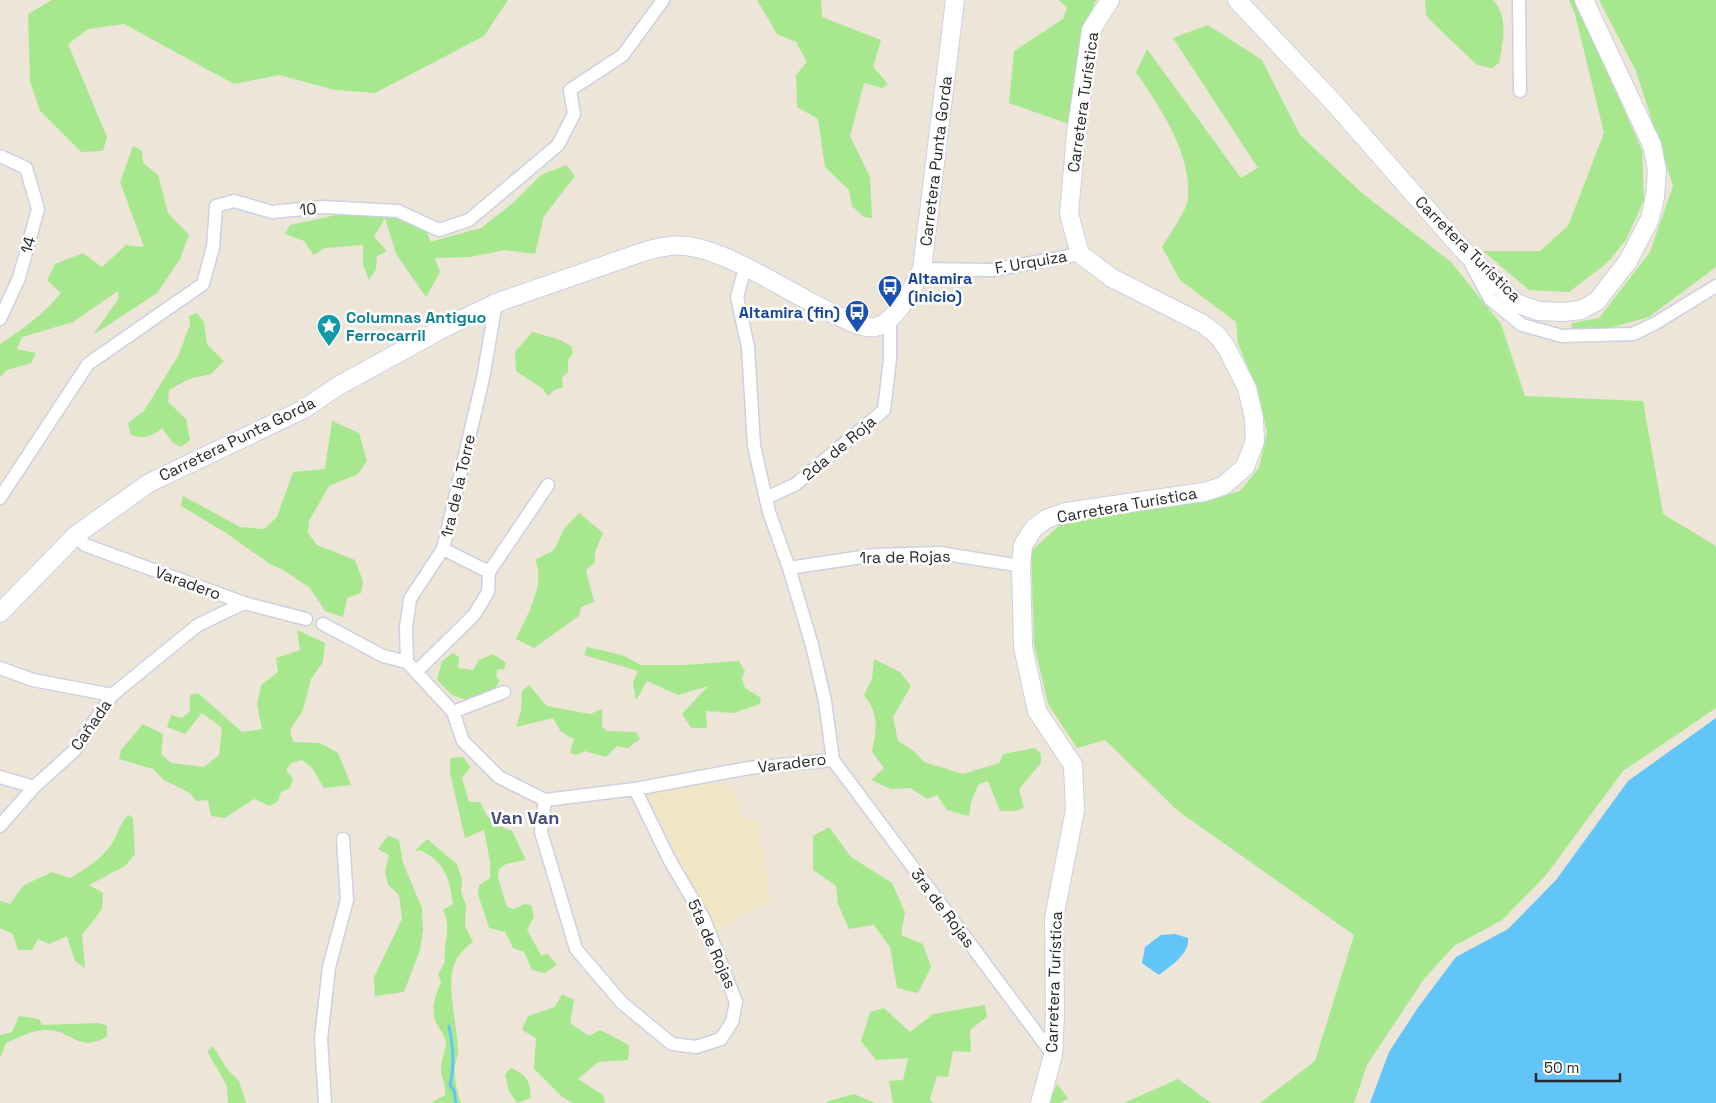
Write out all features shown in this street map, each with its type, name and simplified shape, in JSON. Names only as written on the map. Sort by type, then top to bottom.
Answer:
[{"type":"main road","name":"Carretera Punta Gorda","points":[[0,613],[76,535],[150,483],[304,408],[338,386],[431,334],[496,303],[659,248],[686,246],[718,255],[823,309],[861,325],[875,327],[890,320],[908,296],[922,269],[955,0]]},
{"type":"main road","name":"Carretera Turística","points":[[1040,1103],[1053,1056],[1055,1015],[1054,918],[1075,810],[1073,765],[1036,711],[1023,647],[1023,546],[1034,528],[1046,519],[1066,512],[1204,492],[1223,486],[1246,467],[1255,441],[1254,418],[1247,388],[1226,347],[1217,335],[1203,324],[1112,278],[1080,254],[1068,214],[1076,134],[1091,30],[1110,0]]},
{"type":"main road","name":"Carretera Turística","points":[[1237,0],[1336,104],[1462,249],[1516,303],[1538,311],[1563,312],[1581,310],[1597,301],[1614,282],[1641,238],[1650,219],[1656,197],[1657,170],[1652,145],[1584,0]]},
{"type":"street","name":"10","points":[[0,498],[88,364],[203,284],[213,247],[216,206],[234,201],[272,212],[323,207],[398,211],[439,230],[468,220],[558,145],[574,114],[570,90],[623,55],[663,0]]},
{"type":"street","points":[[1519,0],[1520,91]]},
{"type":"street","name":"14","points":[[0,156],[26,168],[38,209],[19,278],[0,319]]},
{"type":"street","points":[[1462,249],[1490,300],[1522,325],[1562,336],[1633,334],[1654,324],[1716,286]]},
{"type":"street","name":"F. Urquiza","points":[[922,269],[992,270],[1080,254]]},
{"type":"street","name":"Varadero","points":[[545,800],[635,789],[749,768],[833,760],[825,701],[789,568],[766,498],[754,446],[748,347],[737,297],[745,268]]},
{"type":"street","name":"1ra de la Torre","points":[[407,662],[406,627],[410,599],[443,549],[483,378],[496,303]]},
{"type":"street","name":"2da de Roja","points":[[766,498],[796,484],[884,410],[890,359],[890,320]]},
{"type":"street","points":[[417,671],[474,615],[488,592],[489,572],[548,485]]},
{"type":"street","name":"Varadero","points":[[76,535],[85,545],[244,603],[306,619]]},
{"type":"street","points":[[443,549],[489,572]]},
{"type":"street","name":"1ra de Rojas","points":[[789,568],[875,555],[940,553],[1022,566]]},
{"type":"street","name":"Cañada","points":[[0,826],[34,787],[75,750],[112,695],[198,625],[244,603]]},
{"type":"street","points":[[323,624],[383,656],[407,662],[453,712],[463,741],[499,777],[545,800]]},
{"type":"street","points":[[0,668],[33,680],[112,695]]},
{"type":"street","points":[[453,712],[504,692]]},
{"type":"street","name":"3ra de Rojas","points":[[833,760],[1053,1056]]},
{"type":"street","points":[[0,778],[34,787]]},
{"type":"street","name":"5ta de Rojas","points":[[545,800],[541,832],[576,949],[622,1003],[672,1044],[696,1047],[721,1039],[732,1022],[736,1002],[704,918],[669,859],[635,789]]},
{"type":"street","points":[[325,1103],[321,1039],[329,967],[347,900],[343,839]]},
{"type":"shaded area","points":[[711,783],[728,785],[737,799],[743,819],[758,819],[771,902],[741,915],[715,935],[647,795]]},
{"type":"green space","points":[[52,0],[508,0],[484,36],[375,93],[335,90],[279,75],[234,84],[124,24],[88,29],[68,44],[107,137],[103,151],[81,152],[40,111],[30,81],[28,14]]},
{"type":"green space","points":[[757,0],[821,0],[822,17],[881,40],[873,67],[888,84],[882,88],[864,83],[850,136],[870,177],[872,218],[864,217],[852,206],[849,190],[825,167],[818,119],[797,107],[796,75],[807,62],[796,42],[777,34]]},
{"type":"green space","points":[[1059,0],[1096,0],[1083,33],[1069,124],[1009,103],[1014,51],[1063,19],[1067,8]]},
{"type":"green space","points":[[1425,0],[1493,0],[1501,14],[1504,30],[1499,63],[1492,68],[1477,65],[1426,15]]},
{"type":"green space","points":[[1569,0],[1575,0],[1642,150],[1644,200],[1626,240],[1607,263],[1569,292],[1529,290],[1483,251],[1540,251],[1568,226],[1604,133],[1575,14]]},
{"type":"green space","points":[[1599,0],[1716,0],[1716,267],[1649,317],[1609,328],[1571,332],[1572,323],[1599,318],[1650,252],[1673,186],[1636,71]]},
{"type":"green space","points":[[1208,25],[1262,60],[1300,135],[1363,194],[1451,262],[1501,324],[1525,396],[1643,401],[1663,514],[1716,546],[1716,708],[1623,771],[1546,875],[1502,920],[1454,946],[1424,979],[1367,1065],[1354,1103],[1260,1103],[1315,1061],[1354,935],[1178,811],[1105,740],[1077,748],[1048,704],[1034,644],[1031,551],[1060,525],[1126,512],[1206,501],[1240,491],[1259,468],[1267,432],[1258,393],[1238,343],[1236,322],[1180,280],[1162,247],[1187,204],[1188,182],[1180,148],[1173,132],[1136,72],[1147,49],[1241,178],[1258,168],[1173,38]]},
{"type":"green space","points":[[133,146],[142,151],[143,163],[158,175],[168,213],[189,235],[180,259],[157,293],[93,335],[119,298],[118,291],[73,322],[22,337],[17,349],[36,353],[31,363],[7,370],[0,377],[0,344],[33,321],[61,293],[47,280],[55,264],[83,253],[102,267],[126,245],[144,247],[120,182]]},
{"type":"green space","points":[[566,165],[575,176],[544,216],[535,254],[505,250],[470,257],[435,258],[440,272],[426,297],[396,254],[385,218],[374,237],[387,251],[377,256],[376,269],[369,280],[363,264],[363,245],[325,248],[314,255],[304,241],[285,234],[290,225],[341,214],[383,212],[427,231],[430,242],[481,228],[512,204],[541,175]]},
{"type":"green space","points":[[197,313],[204,322],[207,344],[224,361],[211,374],[189,379],[169,390],[168,402],[186,419],[190,440],[181,447],[172,442],[162,428],[147,437],[130,434],[128,423],[144,411],[178,356],[190,325],[189,316]]},
{"type":"green space","points":[[532,332],[558,339],[571,346],[573,353],[568,360],[568,372],[562,378],[563,387],[554,390],[548,396],[543,389],[516,371],[515,352]]},
{"type":"green space","points":[[332,421],[359,433],[367,461],[358,474],[329,486],[309,521],[308,533],[317,545],[355,560],[363,581],[361,593],[347,598],[343,617],[325,611],[310,588],[181,506],[183,496],[240,527],[264,529],[277,517],[293,472],[325,469]]},
{"type":"green space","points":[[579,513],[603,533],[595,552],[595,562],[586,570],[594,602],[581,607],[579,616],[534,648],[516,639],[530,610],[537,589],[538,569],[535,560],[554,550],[564,529]]},
{"type":"green space","points":[[297,630],[325,643],[323,662],[311,679],[303,710],[290,730],[293,742],[320,743],[338,753],[351,785],[324,788],[313,769],[302,760],[291,763],[286,770],[293,779],[289,788],[281,792],[278,801],[270,806],[254,799],[225,818],[211,816],[208,800],[196,801],[190,793],[164,780],[153,769],[119,759],[121,750],[143,724],[163,734],[161,754],[171,763],[204,767],[219,755],[222,728],[202,713],[185,734],[167,727],[171,715],[182,718],[190,711],[190,695],[198,693],[242,732],[262,729],[257,705],[261,685],[278,672],[276,658],[300,650]]},
{"type":"green space","points":[[587,647],[622,655],[641,665],[684,665],[739,661],[745,671],[742,679],[745,688],[761,698],[760,704],[734,713],[706,711],[707,728],[691,728],[682,714],[708,686],[678,695],[647,681],[636,700],[633,682],[638,671],[584,655]]},
{"type":"green space","points":[[453,653],[459,657],[458,668],[473,670],[479,660],[493,654],[506,663],[504,669],[497,670],[496,677],[500,680],[496,687],[469,701],[452,695],[437,680],[442,661]]},
{"type":"green space","points":[[874,659],[900,672],[911,686],[893,717],[898,741],[914,751],[924,762],[963,774],[999,763],[1003,754],[1035,748],[1041,754],[1041,763],[1019,789],[1024,807],[1016,811],[1000,811],[988,781],[978,785],[971,802],[969,816],[947,810],[937,795],[927,799],[910,788],[891,789],[871,780],[884,768],[872,752],[876,722],[869,702],[864,695],[872,679]]},
{"type":"green space","points":[[529,685],[547,706],[590,714],[602,709],[602,727],[607,731],[636,732],[640,739],[628,748],[617,746],[606,757],[584,751],[576,755],[570,753],[574,739],[561,732],[553,718],[516,727],[521,711],[522,691]]},
{"type":"green space","points":[[463,757],[470,767],[462,778],[469,802],[480,802],[492,821],[512,831],[526,860],[506,864],[499,869],[498,878],[507,907],[513,909],[525,904],[531,905],[534,916],[527,930],[541,955],[548,954],[557,965],[545,973],[532,970],[524,952],[513,948],[505,932],[489,928],[478,894],[479,885],[490,878],[490,862],[484,830],[465,838],[450,773],[450,758]]},
{"type":"green space","points":[[129,815],[133,818],[135,854],[125,866],[89,885],[103,893],[102,909],[82,935],[85,968],[75,961],[67,936],[49,944],[38,939],[32,950],[18,950],[13,934],[0,928],[0,901],[10,904],[24,885],[52,872],[70,878],[87,868],[107,850],[123,821]]},
{"type":"green space","points":[[829,827],[851,857],[892,883],[905,912],[901,935],[923,944],[931,967],[918,993],[897,988],[890,947],[874,925],[849,929],[838,904],[836,886],[813,870],[813,836]]},
{"type":"green space","points":[[388,836],[399,840],[403,863],[422,908],[423,930],[420,950],[404,992],[375,996],[374,977],[402,919],[399,895],[388,885],[385,871],[389,855],[378,849]]},
{"type":"green space","points":[[427,839],[457,864],[462,880],[461,892],[466,905],[465,926],[473,942],[459,955],[452,973],[451,983],[458,1050],[455,1074],[461,1103],[431,1103],[445,1095],[441,1068],[446,1041],[435,1020],[434,1005],[441,982],[438,974],[445,962],[447,924],[443,910],[453,904],[448,879],[440,865],[428,854],[420,850],[414,852]]},
{"type":"green space","points":[[562,994],[574,1000],[570,1023],[589,1036],[600,1030],[629,1045],[628,1060],[598,1062],[578,1079],[603,1095],[605,1103],[573,1103],[561,1096],[534,1069],[536,1038],[522,1030],[528,1016],[555,1007]]},
{"type":"green space","points":[[985,1005],[987,1017],[970,1030],[971,1052],[953,1051],[948,1077],[937,1076],[930,1099],[933,1103],[893,1103],[889,1081],[903,1080],[908,1058],[876,1060],[861,1041],[870,1012],[884,1008],[910,1032],[933,1014]]},
{"type":"green space","points":[[19,1016],[39,1019],[42,1025],[99,1023],[107,1026],[107,1036],[90,1043],[77,1040],[57,1031],[37,1031],[6,1043],[0,1058],[0,1035],[12,1032]]},
{"type":"green space","points":[[213,1046],[227,1069],[239,1081],[246,1103],[228,1103],[227,1086],[207,1051]]},
{"type":"green space","points":[[511,1068],[521,1073],[527,1079],[531,1098],[517,1103],[509,1091],[505,1074]]},
{"type":"green space","points":[[1178,1079],[1211,1103],[1124,1103]]},
{"type":"green space","points":[[1057,1084],[1068,1098],[1061,1103],[1049,1103]]},
{"type":"green space","points":[[854,1094],[875,1103],[825,1103],[829,1101]]},
{"type":"water","points":[[1716,718],[1716,1103],[1370,1103],[1389,1052],[1417,1009],[1456,957],[1508,929],[1556,880],[1628,781]]},
{"type":"water","points":[[1175,934],[1188,938],[1188,944],[1183,954],[1159,975],[1142,963],[1145,947],[1161,935]]},
{"type":"waterway","points":[[449,1026],[453,1056],[450,1085],[454,1090],[456,1103]]},
{"type":"place","name":"Altamira (inicio)","points":[[890,308]]},
{"type":"place","name":"Altamira (fin)","points":[[857,333]]},
{"type":"place","name":"Columnas Antiguo Ferrocarril","points":[[329,347]]},
{"type":"district","name":"Van Van","points":[[525,817]]}]
